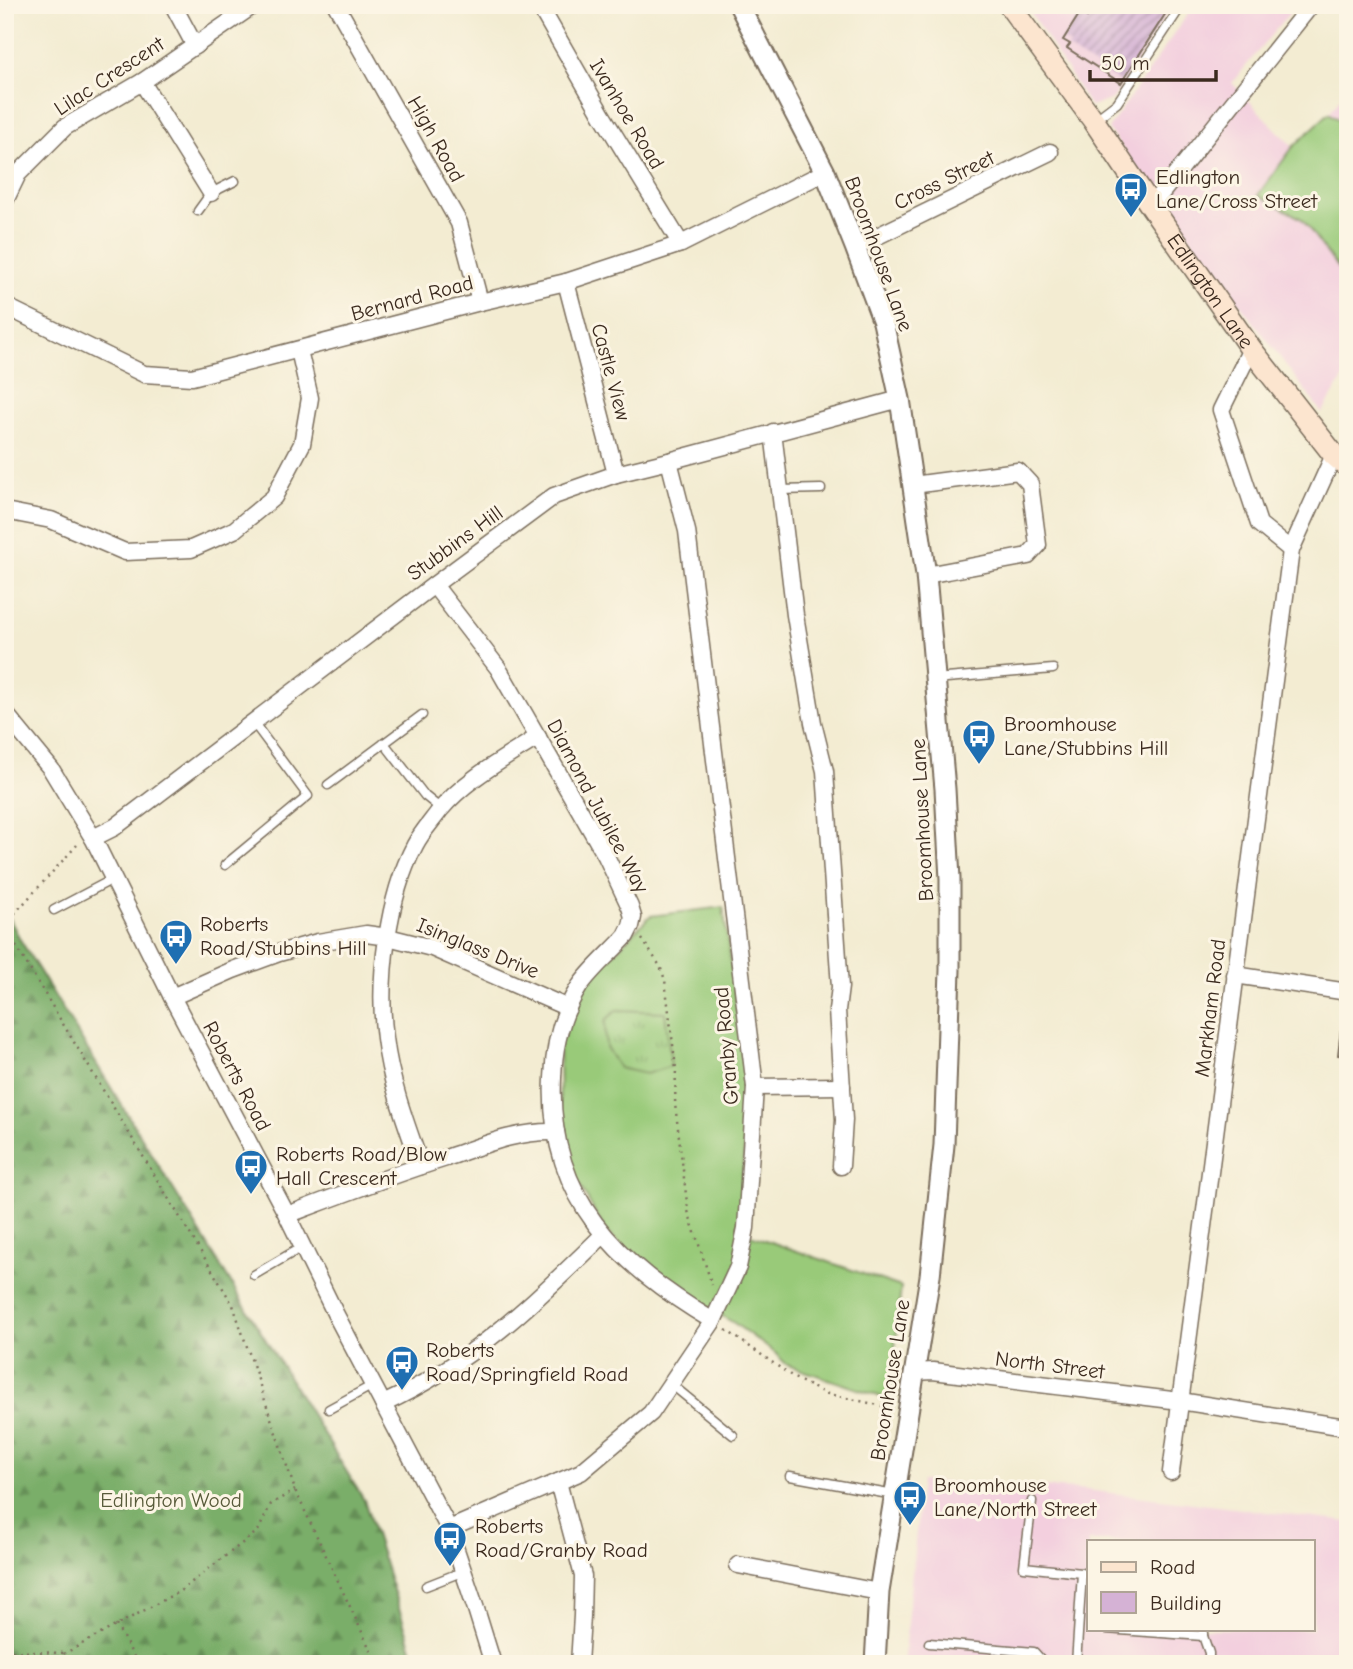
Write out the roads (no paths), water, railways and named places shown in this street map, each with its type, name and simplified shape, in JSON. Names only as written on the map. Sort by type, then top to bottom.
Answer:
[{"type":"main road","name":"Edlington Lane","points":[[1009,5],[1094,121],[1251,349],[1341,461]]},
{"type":"street","points":[[173,5],[195,46]]},
{"type":"street","name":"Lilac Crescent","points":[[5,201],[18,174],[65,127],[142,82],[254,5]]},
{"type":"street","name":"High Road","points":[[336,5],[459,223],[480,302]]},
{"type":"street","name":"Ivanhoe Road","points":[[539,5],[681,244]]},
{"type":"street","name":"Broomhouse Lane","points":[[738,5],[825,172],[883,322],[900,399],[926,575],[946,802],[950,879],[950,970],[944,1145],[930,1276],[879,1591],[875,1664]]},
{"type":"street","points":[[1151,206],[1311,5]]},
{"type":"street","points":[[142,82],[211,193]]},
{"type":"street","name":"Cross Street","points":[[855,247],[1050,152]]},
{"type":"street","name":"Bernard Road","points":[[5,306],[144,374],[192,377],[566,282],[681,244],[825,172]]},
{"type":"street","name":"Castle View","points":[[566,282],[615,474]]},
{"type":"street","points":[[1251,349],[1221,410],[1259,524],[1291,550]]},
{"type":"street","points":[[5,511],[51,520],[125,552],[191,549],[234,530],[274,497],[302,444],[310,398],[299,350]]},
{"type":"street","name":"Stubbins Hill","points":[[91,835],[115,827],[554,496],[615,474],[900,399]]},
{"type":"street","points":[[774,432],[795,615],[813,723],[825,771],[841,987],[837,1010],[844,1120],[841,1166]]},
{"type":"street","name":"Granby Road","points":[[449,1529],[581,1472],[651,1413],[713,1321],[738,1267],[746,1228],[755,1087],[691,559],[687,531],[669,461]]},
{"type":"street","name":"Markham Road","points":[[1171,1472],[1291,550],[1341,461]]},
{"type":"street","points":[[913,485],[1018,471],[1030,484],[1038,545],[1028,556],[926,575]]},
{"type":"street","name":"Diamond Jubilee Way","points":[[434,585],[498,668],[606,856],[633,917],[626,936],[579,987],[556,1042],[553,1109],[561,1155],[575,1192],[603,1235],[629,1261],[713,1321]]},
{"type":"street","name":"Roberts Road","points":[[5,713],[51,769],[91,835],[172,997],[449,1529],[493,1664]]},
{"type":"street","points":[[421,1166],[395,1086],[385,1038],[384,975],[388,937],[399,884],[416,844],[441,809],[466,784],[538,737]]},
{"type":"street","name":"Isinglass Drive","points":[[172,997],[279,953],[366,934],[432,948],[568,1008]]},
{"type":"street","points":[[1236,975],[1348,992]]},
{"type":"street","points":[[755,1087],[842,1086]]},
{"type":"street","points":[[287,1215],[509,1136],[556,1132]]},
{"type":"street","points":[[383,1404],[434,1378],[495,1335],[541,1296],[603,1235]]},
{"type":"street","name":"North Street","points":[[915,1372],[933,1371],[1180,1401],[1339,1426]]},
{"type":"street","points":[[558,1482],[583,1576],[579,1664]]},
{"type":"street","points":[[738,1565],[879,1591]]},
{"type":"lane","points":[[1094,121],[1118,103],[1182,5]]},
{"type":"lane","points":[[198,211],[211,193],[235,181]]},
{"type":"lane","points":[[780,490],[821,489]]},
{"type":"lane","points":[[935,679],[1053,669]]},
{"type":"lane","points":[[328,785],[422,715]]},
{"type":"lane","points":[[225,865],[307,796],[253,722]]},
{"type":"lane","points":[[384,743],[425,796],[441,809]]},
{"type":"lane","points":[[54,910],[113,879]]},
{"type":"lane","points":[[254,1275],[302,1247]]},
{"type":"lane","points":[[671,1384],[733,1435]]},
{"type":"lane","points":[[329,1409],[373,1385]]},
{"type":"lane","points":[[790,1476],[894,1494]]},
{"type":"lane","points":[[1032,1501],[1024,1567],[1082,1573],[1076,1664]]},
{"type":"lane","points":[[426,1586],[464,1571]]},
{"type":"lane","points":[[1078,1627],[1087,1627]]},
{"type":"lane","points":[[1138,1630],[1203,1632],[1209,1664]]},
{"type":"lane","points":[[929,1643],[1034,1652],[1042,1664]]},
{"type":"place","name":"Edlington Lane/Cross Street","points":[[1131,219]]},
{"type":"place","name":"Broomhouse Lane/Stubbins Hill","points":[[979,766]]},
{"type":"place","name":"Roberts Road/Stubbins Hill","points":[[176,966]]},
{"type":"place","name":"Roberts Road/Blow Hall Crescent","points":[[251,1196]]},
{"type":"place","name":"Roberts Road/Springfield Road","points":[[402,1392]]},
{"type":"place","name":"Broomhouse Lane/North Street","points":[[910,1527]]},
{"type":"place","name":"Roberts Road/Granby Road","points":[[450,1568]]},
{"type":"park label","name":"Edlington Wood","points":[[171,1500]]}]
